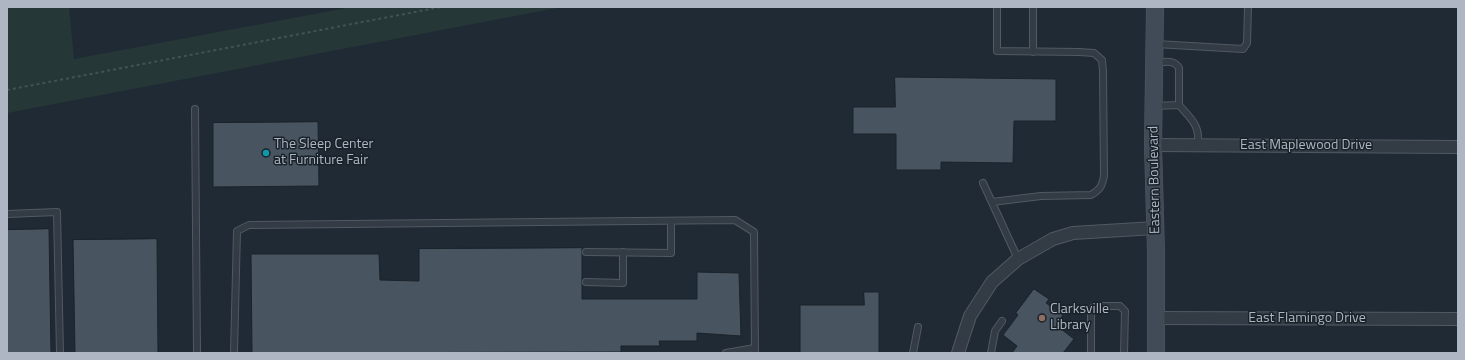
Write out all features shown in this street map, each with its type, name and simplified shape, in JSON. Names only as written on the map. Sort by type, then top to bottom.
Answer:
[{"type":"main road","name":"Eastern Boulevard","points":[[1156,7],[1154,44],[1156,353]]},
{"type":"street","name":"East Maplewood Drive","points":[[1154,145],[1458,147]]},
{"type":"street","points":[[958,353],[970,316],[992,282],[1018,260],[1053,239],[1073,233],[1155,228]]},
{"type":"street","name":"East Flamingo Drive","points":[[1156,318],[1458,319]]},
{"type":"lane","points":[[992,202],[1041,196],[1091,195],[1097,192],[1102,185],[1104,176],[1102,60],[1094,53],[997,51],[998,7]]},
{"type":"lane","points":[[1033,7],[1033,52]]},
{"type":"lane","points":[[1154,44],[1243,49],[1247,43],[1248,7]]},
{"type":"lane","points":[[1154,63],[1173,62],[1177,64],[1179,68],[1179,105],[1195,124],[1199,135],[1198,146]]},
{"type":"lane","points":[[1154,106],[1179,105]]},
{"type":"lane","points":[[196,109],[197,353]]},
{"type":"lane","points":[[984,182],[1018,260]]},
{"type":"lane","points":[[7,214],[57,212],[60,353]]},
{"type":"lane","points":[[234,353],[237,232],[249,225],[735,220],[754,232],[755,350],[726,353]]},
{"type":"lane","points":[[586,252],[671,253],[671,221]]},
{"type":"lane","points":[[586,282],[623,284],[623,252]]},
{"type":"lane","points":[[1091,353],[1091,311],[1095,306],[1120,306],[1125,311],[1124,353]]},
{"type":"lane","points":[[991,353],[995,331],[1002,321]]},
{"type":"lane","points":[[913,353],[918,328]]},
{"type":"path","points":[[7,90],[441,7]]},
{"type":"green space","points":[[7,7],[69,7],[74,59],[352,7],[562,7],[7,113]]},
{"type":"building","points":[[895,77],[1056,79],[1056,121],[1014,121],[1013,163],[941,162],[941,170],[896,170],[896,134],[853,134],[853,107],[895,107]]},
{"type":"building","name":"The Sleep Center at Furniture Fair","points":[[318,122],[319,186],[213,187],[213,123]]},
{"type":"building","points":[[49,229],[51,353],[7,353],[7,230]]},
{"type":"building","points":[[157,239],[158,353],[75,353],[73,240]]},
{"type":"building","points":[[582,248],[582,299],[697,299],[697,272],[739,273],[741,336],[697,333],[697,341],[659,341],[660,346],[621,346],[621,352],[252,353],[251,254],[379,254],[380,280],[419,281],[419,249]]},
{"type":"building","name":"Clarksville Library","points":[[1034,289],[1049,299],[1046,303],[1063,315],[1056,325],[1074,339],[1063,353],[1012,353],[1017,346],[1003,335],[1018,315],[1016,313]]},
{"type":"building","points":[[864,292],[879,292],[879,353],[800,353],[800,305],[864,305]]},
{"type":"place","name":"The Sleep Center at Furniture Fair","points":[[266,153]]},
{"type":"place","name":"Clarksville Library","points":[[1042,318]]}]
